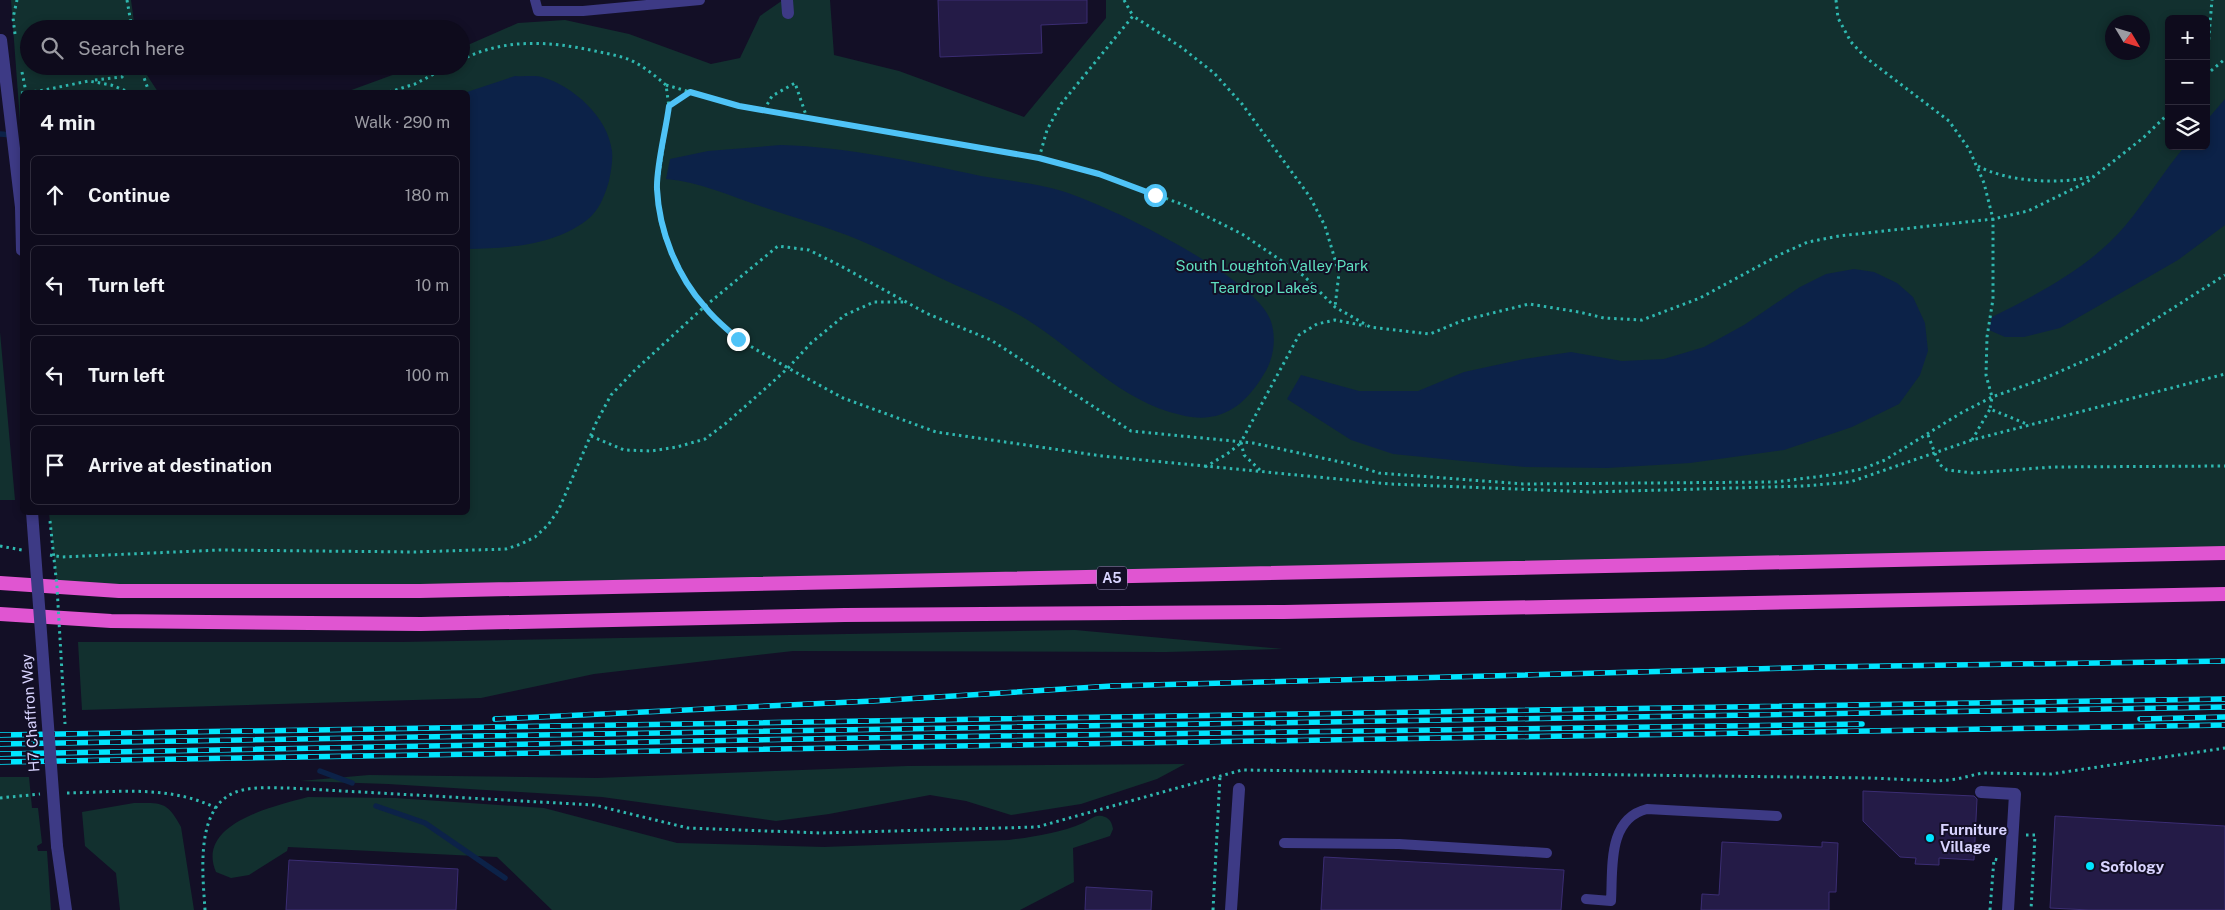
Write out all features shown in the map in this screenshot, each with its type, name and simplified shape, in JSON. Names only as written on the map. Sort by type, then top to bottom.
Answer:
[{"type":"highway","name":"A5","points":[[0,583],[120,591],[420,592],[2225,553]]},
{"type":"highway","points":[[0,614],[111,621],[421,624],[845,615],[1284,612],[2225,594]]},
{"type":"street","points":[[0,37],[20,199]]},
{"type":"street","name":"H7 Chaffron Way","points":[[32,515],[57,846],[66,910]]},
{"type":"street","points":[[1231,910],[1239,789]]},
{"type":"street","points":[[1981,792],[2015,794],[2008,910]]},
{"type":"lane","points":[[534,0],[538,10],[583,11],[700,0]]},
{"type":"lane","points":[[1586,899],[1611,901],[1616,840],[1620,828],[1636,812],[1647,809],[1777,816]]},
{"type":"lane","points":[[1284,843],[1400,844],[1547,853]]},
{"type":"path","points":[[16,37],[13,18],[17,0]]},
{"type":"path","points":[[127,0],[130,20]]},
{"type":"path","points":[[1124,0],[1133,16],[1181,47],[1214,73],[1242,104],[1310,197],[1325,226],[1339,272],[1335,307]]},
{"type":"path","points":[[1836,0],[1838,18],[1851,42],[1865,57],[1949,121],[1969,148],[1984,183],[1993,219],[1993,299],[1986,338],[1986,375],[1992,397],[1990,409],[1972,440]]},
{"type":"path","points":[[2207,60],[2212,0]]},
{"type":"path","points":[[1039,158],[1047,130],[1060,104],[1133,16]]},
{"type":"path","points":[[470,56],[505,44],[537,42],[582,48],[626,58],[666,85],[739,106],[1039,158],[1099,174],[1184,205],[1242,234],[1304,276],[1335,307],[1370,327]]},
{"type":"path","points":[[2210,71],[2225,59]]},
{"type":"path","points":[[43,90],[122,77],[123,75]]},
{"type":"path","points":[[143,75],[148,90]]},
{"type":"path","points":[[396,90],[415,84],[432,75]]},
{"type":"path","points":[[89,81],[111,85],[124,90]]},
{"type":"path","points":[[764,110],[772,96],[796,83],[807,118]]},
{"type":"path","points":[[666,85],[669,106],[657,188],[660,220],[665,239],[687,282],[704,307],[738,339],[843,398],[936,432],[1102,456],[1389,484],[1601,492],[1804,486],[1850,482],[1972,440],[2225,374]]},
{"type":"path","points":[[12,93],[20,92]]},
{"type":"path","points":[[669,106],[690,92]]},
{"type":"path","points":[[1203,467],[1227,454],[1242,442],[1299,335],[1318,324],[1335,320],[1370,327],[1430,334],[1464,320],[1529,304],[1604,318],[1642,320],[1700,298],[1781,254],[1808,242],[1839,236],[1993,219],[2028,211],[2087,182],[2144,138],[2165,117]]},
{"type":"path","points":[[1977,165],[1991,173],[2019,178],[2075,181],[2095,176]]},
{"type":"path","points":[[44,554],[62,557],[220,550],[414,552],[506,549],[521,544],[535,537],[548,525],[559,509],[611,395],[634,370],[704,307],[778,246],[808,250],[839,264],[926,313],[992,340],[1131,431],[1242,442],[1350,464],[1379,473],[1523,484],[1775,482],[1862,469],[1884,460],[1961,413],[1992,397],[2043,379],[2104,352],[2225,275]]},
{"type":"path","points":[[591,436],[624,450],[651,451],[676,447],[705,439],[725,424],[788,368],[811,342],[845,314],[874,302],[906,302]]},
{"type":"path","points":[[1990,409],[2029,425]]},
{"type":"path","points":[[1928,434],[1940,464],[1947,470],[1973,473],[2053,467],[2225,466]]},
{"type":"path","points":[[1242,442],[1244,455],[1260,471]]},
{"type":"path","points":[[49,515],[57,587],[65,726]]},
{"type":"path","points":[[0,546],[26,551]]},
{"type":"path","points":[[205,910],[202,872],[205,834],[216,808],[235,792],[253,788],[289,788],[594,804],[688,828],[821,834],[1037,827],[1242,770],[1870,778],[1938,781],[1982,773],[2051,774],[2225,748]]},
{"type":"path","points":[[1213,910],[1220,776]]},
{"type":"path","points":[[68,786],[69,796]]},
{"type":"path","points":[[97,793],[162,793],[200,801],[216,808]]},
{"type":"path","points":[[0,798],[28,794]]},
{"type":"path","points":[[2013,834],[2035,835],[2031,910]]},
{"type":"green space","points":[[11,0],[131,0],[134,20],[20,20],[20,75],[147,75],[157,90],[20,90],[20,121]]},
{"type":"green space","name":"Teardrop Lakes","points":[[783,0],[830,0],[834,55],[899,71],[1024,117],[1106,18],[1106,0],[2225,0],[2225,555],[851,584],[57,587],[49,515],[470,515],[470,90],[351,90],[392,75],[470,75],[470,44],[518,23],[565,20],[629,34],[711,64],[740,58],[760,16]]},
{"type":"green space","points":[[0,332],[15,500],[0,500]]},
{"type":"green space","points":[[1075,630],[1283,649],[1166,652],[793,651],[594,674],[481,698],[82,710],[78,642],[402,642]]},
{"type":"green space","points":[[1185,764],[1157,779],[1081,804],[1011,815],[966,801],[930,795],[829,814],[776,821],[602,797],[388,784],[300,781],[369,775],[597,778],[907,766]]},
{"type":"green space","points":[[0,777],[29,777],[32,808],[38,808],[42,843],[37,846],[38,851],[47,851],[51,910],[0,910]]},
{"type":"green space","points":[[308,797],[395,798],[544,808],[677,843],[824,847],[1009,840],[1056,832],[1099,816],[1108,819],[1113,829],[1110,836],[1073,848],[1074,882],[1020,910],[552,910],[497,857],[288,847],[287,851],[249,875],[231,878],[216,872],[213,855],[217,841],[227,829],[259,812]]},
{"type":"green space","points":[[134,803],[163,805],[172,812],[181,827],[194,910],[120,910],[116,873],[85,846],[82,812]]},
{"type":"water","points":[[515,76],[539,76],[554,81],[577,95],[587,105],[604,126],[609,138],[612,158],[609,181],[603,197],[595,212],[587,220],[574,229],[560,235],[530,244],[470,249],[470,91]]},
{"type":"water","points":[[2225,99],[2225,225],[2178,260],[2060,328],[2024,337],[2005,337],[1989,330],[1992,317],[2063,278],[2111,241],[2133,216],[2182,150],[2210,150],[2210,116]]},
{"type":"water","name":"Teardrop Lakes","points":[[781,145],[856,152],[1043,186],[1062,191],[1112,211],[1144,226],[1209,263],[1237,283],[1258,302],[1270,319],[1274,340],[1267,368],[1257,385],[1240,404],[1230,410],[1208,417],[1181,415],[1138,399],[1118,387],[1045,332],[1017,314],[882,250],[847,235],[703,186],[666,179],[670,159],[708,151]]},
{"type":"water","points":[[1854,269],[1874,272],[1897,283],[1913,297],[1925,323],[1928,351],[1920,375],[1899,404],[1852,427],[1784,450],[1690,463],[1607,468],[1525,467],[1393,454],[1351,440],[1287,399],[1301,375],[1359,391],[1418,391],[1464,372],[1524,359],[1571,352],[1622,361],[1664,359],[1704,347],[1744,325],[1800,287],[1826,274]]},
{"type":"building","points":[[938,0],[1087,0],[1087,23],[1041,25],[1042,53],[940,57]]},
{"type":"building","points":[[1863,791],[1974,796],[1977,799],[1974,860],[1939,858],[1939,865],[1915,864],[1916,858],[1900,857],[1863,821]]},
{"type":"building","points":[[2055,816],[2225,826],[2225,910],[2089,910],[2050,908]]},
{"type":"building","points":[[1722,842],[1822,847],[1822,842],[1838,843],[1836,892],[1829,892],[1829,910],[1701,910],[1702,894],[1719,895]]},
{"type":"building","points":[[1324,857],[1564,870],[1561,910],[1321,910]]},
{"type":"building","points":[[289,860],[458,869],[456,910],[286,910]]},
{"type":"building","points":[[1086,887],[1152,891],[1151,910],[1085,910]]},
{"type":"waterway","points":[[0,134],[13,135]]},
{"type":"waterway","points":[[320,771],[352,783]]},
{"type":"waterway","points":[[376,806],[425,823],[505,878]]},
{"type":"railway","points":[[495,719],[873,701],[1112,686],[1825,667],[2225,661]]},
{"type":"railway","points":[[0,735],[2225,699]]},
{"type":"railway","points":[[0,744],[2225,707]]},
{"type":"railway","points":[[2140,719],[2225,717]]},
{"type":"railway","points":[[0,754],[861,738],[1862,724]]},
{"type":"railway","points":[[0,762],[2225,725]]},
{"type":"place","name":"Furniture Village","points":[[1930,838]]},
{"type":"place","name":"Sofology","points":[[2090,866]]},
{"type":"route","points":[[738,339],[704,307],[687,282],[665,239],[660,220],[657,188],[669,106],[690,92],[739,106],[1039,158],[1099,174],[1155,195]]},
{"type":"park label","name":"South Loughton Valley Park","points":[[1272,265]]}]
